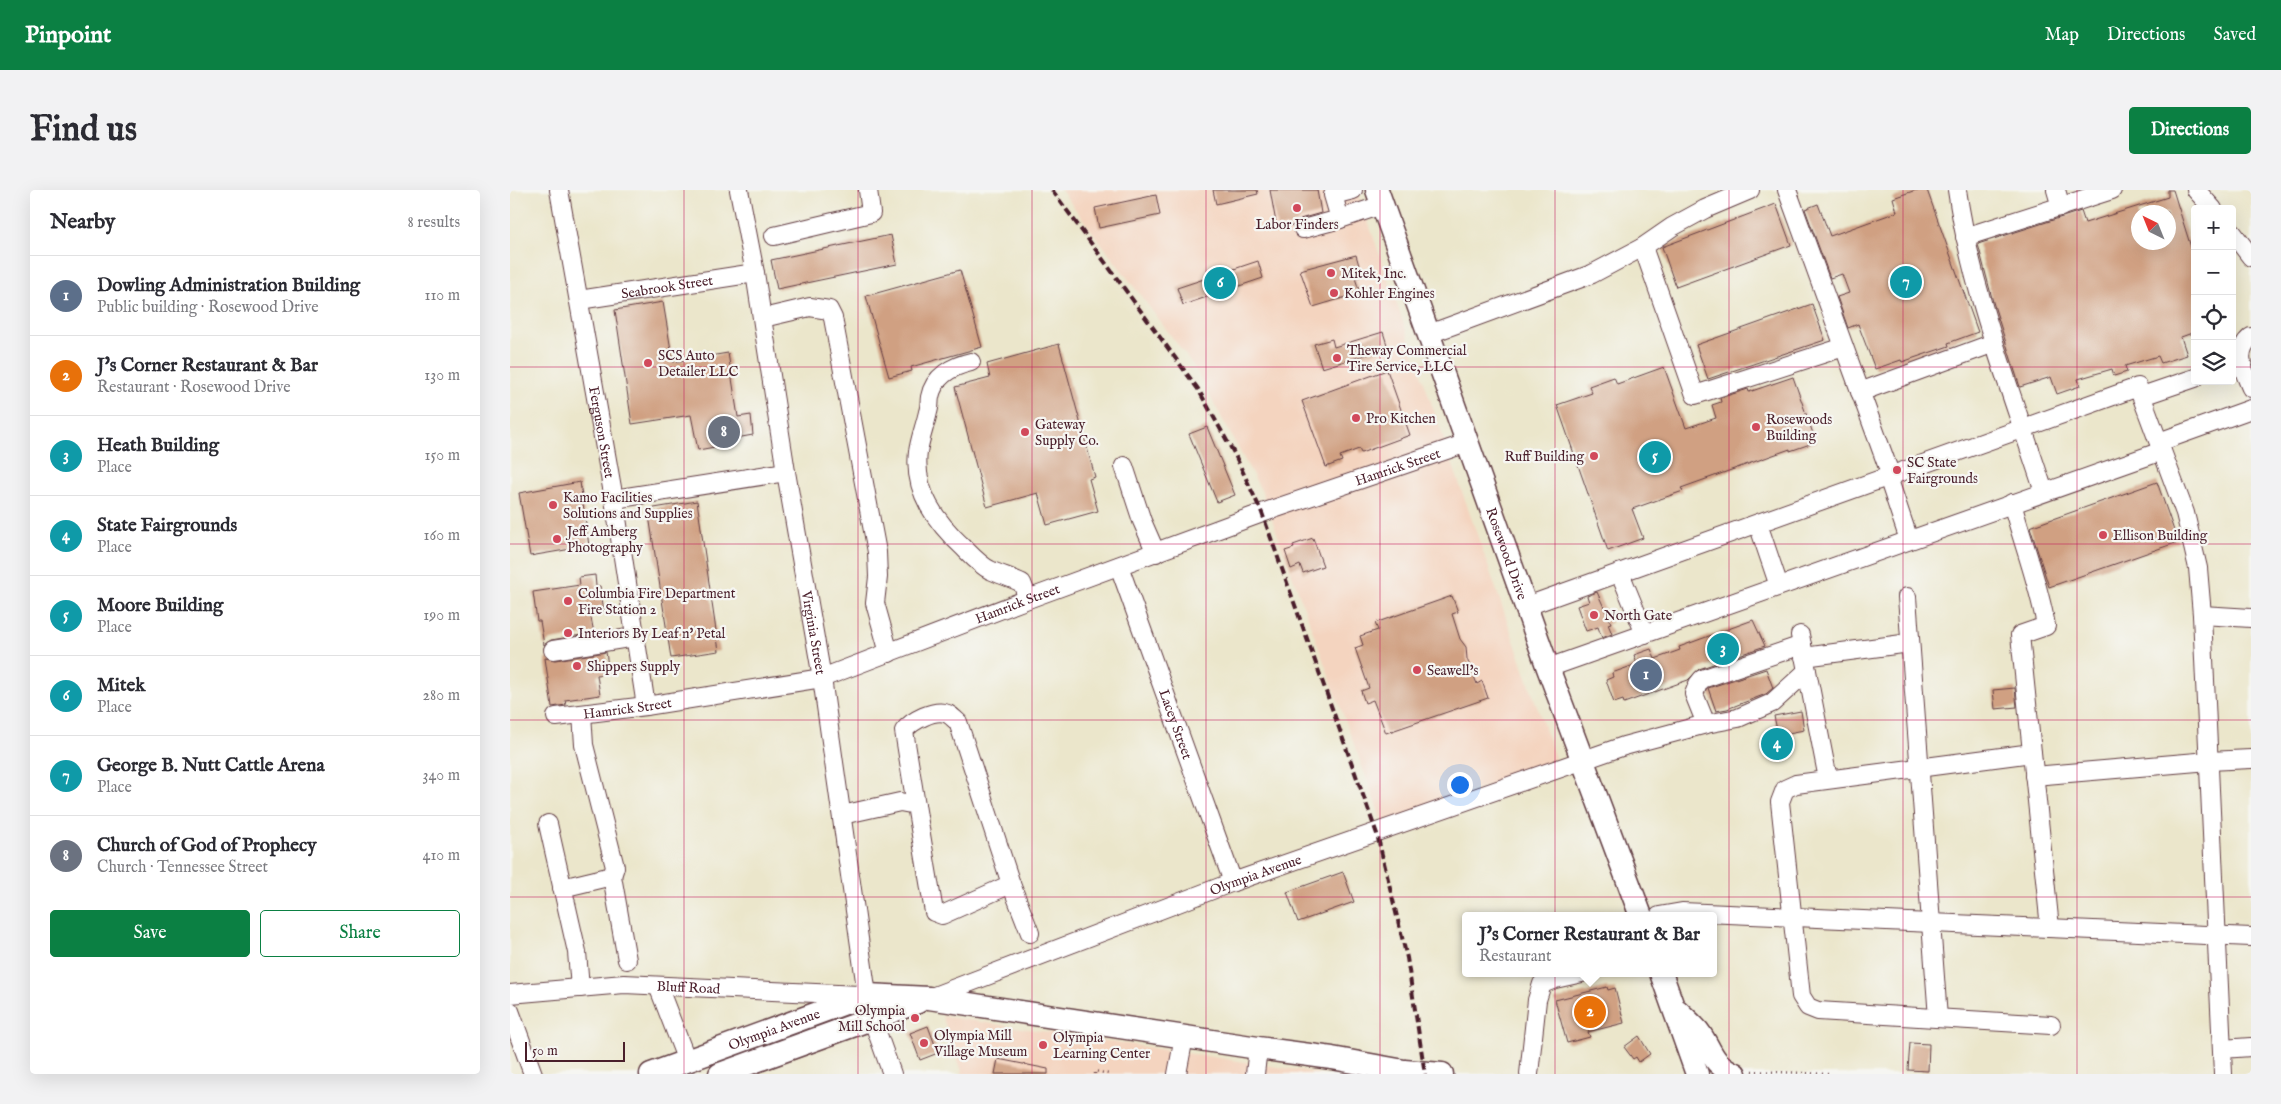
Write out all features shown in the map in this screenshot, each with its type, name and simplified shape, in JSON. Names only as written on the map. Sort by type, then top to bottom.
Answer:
[{"type":"main road","name":"Rosewood Drive","points":[[1380,197],[1548,668],[1639,912]]},
{"type":"main road","points":[[1662,977],[1697,1074]]},
{"type":"main road","name":"Olympia Avenue","points":[[651,1074],[702,1063],[800,1020],[867,996],[929,998]]},
{"type":"main road","name":"Olympia Avenue","points":[[720,1074],[929,998]]},
{"type":"main road","points":[[929,998],[1332,1058],[1404,1072],[1442,1074]]},
{"type":"main road","points":[[1672,1005],[1699,1032],[1712,1057],[1726,1070],[1742,1072]]},
{"type":"street","name":"Ferguson Street","points":[[559,190],[614,498],[646,706]]},
{"type":"street","name":"Virginia Street","points":[[739,190],[756,273],[786,472],[822,678],[867,996],[872,1018],[892,1074]]},
{"type":"street","points":[[774,236],[871,213],[868,190]]},
{"type":"street","points":[[1340,219],[1333,195],[1354,190]]},
{"type":"street","points":[[1428,334],[1592,274],[1643,247],[1705,208],[1750,190]]},
{"type":"street","points":[[1786,190],[1860,392],[1909,540]]},
{"type":"street","points":[[1957,190],[1965,237],[1994,343],[2044,492]]},
{"type":"street","points":[[1965,237],[2058,198],[2112,190]]},
{"type":"street","points":[[2196,190],[2209,205]]},
{"type":"street","points":[[1303,229],[1340,219],[1380,197]]},
{"type":"street","points":[[2236,237],[2251,257]]},
{"type":"street","points":[[1643,247],[1695,395],[1844,347]]},
{"type":"street","name":"Seabrook Street","points":[[579,300],[756,273]]},
{"type":"street","points":[[763,318],[810,307],[829,310],[833,318],[877,552],[878,577],[875,603],[888,653]]},
{"type":"street","points":[[2251,337],[2243,346],[2237,363],[2251,388]]},
{"type":"street","points":[[1860,392],[1994,343]]},
{"type":"street","points":[[971,362],[952,368],[942,375],[934,386],[930,395],[918,454],[918,477],[928,505],[943,528],[984,565],[1022,583],[1028,599]]},
{"type":"street","points":[[2142,396],[2191,379]]},
{"type":"street","points":[[1527,606],[2138,387],[2185,513],[2198,568],[2202,615],[2223,1074]]},
{"type":"street","points":[[1548,668],[2044,492],[2251,409]]},
{"type":"street","name":"Hamrick Street","points":[[556,717],[646,706],[822,678],[1028,599],[1262,514],[1467,443]]},
{"type":"street","points":[[1124,466],[1142,521],[1156,553]]},
{"type":"street","points":[[614,498],[786,472]]},
{"type":"street","points":[[2012,503],[2026,555],[2041,598],[2046,626],[2020,635],[2050,928]]},
{"type":"street","points":[[1758,524],[1779,586]]},
{"type":"street","name":"Lacey Street","points":[[1119,566],[1233,882]]},
{"type":"street","points":[[1620,573],[1645,634]]},
{"type":"street","points":[[1907,596],[1938,1018]]},
{"type":"street","points":[[2202,615],[2251,618]]},
{"type":"street","points":[[553,650],[636,637]]},
{"type":"street","points":[[1706,724],[1694,694],[1702,679],[1803,652],[1910,642]]},
{"type":"street","points":[[1803,652],[1828,779]]},
{"type":"street","name":"Olympia Avenue","points":[[929,998],[1233,882],[1584,762],[1624,746],[1706,724],[1738,718],[1772,703],[1788,690],[1803,652]]},
{"type":"street","points":[[1011,884],[942,915],[934,912],[904,731],[910,723],[938,712],[947,714],[958,722],[1011,884],[1030,933]]},
{"type":"street","points":[[582,714],[584,745],[615,867],[612,876],[627,960]]},
{"type":"street","points":[[2032,753],[1791,785],[1785,789],[1781,797],[1801,996],[1808,1007],[1818,1011],[2051,1025]]},
{"type":"street","points":[[2034,776],[2209,761],[2251,760]]},
{"type":"street","points":[[842,815],[900,802],[916,805]]},
{"type":"street","points":[[548,824],[577,952],[580,988]]},
{"type":"street","points":[[562,888],[612,876]]},
{"type":"street","points":[[1717,913],[2251,937]]},
{"type":"street","points":[[1529,1074],[1537,1000],[1542,984],[1560,977]]},
{"type":"street","name":"Bluff Road","points":[[510,994],[624,984],[867,996]]},
{"type":"street","points":[[658,986],[702,1063]]},
{"type":"street","points":[[795,992],[800,1020]]},
{"type":"street","points":[[510,1011],[533,1074]]},
{"type":"street","points":[[1178,1074],[1184,1037]]},
{"type":"street","points":[[2222,1049],[2251,1047]]},
{"type":"street","points":[[1255,1074],[1258,1048]]},
{"type":"path","points":[[1095,1074],[1095,1072],[1109,1074]]},
{"type":"path","points":[[1742,1072],[1828,1074]]},
{"type":"shaded area","points":[[1061,190],[1357,190],[1556,761],[1383,824],[1262,492],[1193,365]]},
{"type":"shaded area","name":"Olympia Learning Center","points":[[942,1016],[1324,1074],[963,1074]]},
{"type":"building","points":[[1213,190],[1257,190],[1258,194],[1216,204]]},
{"type":"building","name":"Labor Finders","points":[[1270,190],[1317,190],[1321,213],[1300,219],[1294,225],[1277,228]]},
{"type":"building","points":[[1916,190],[1927,190],[1978,332],[1948,343],[1949,346],[1875,369],[1858,324],[1848,328],[1837,297],[1849,293],[1842,274],[1830,278],[1805,209],[1818,204],[1830,236],[1897,212],[1893,198]]},
{"type":"building","points":[[2168,190],[2173,190],[2191,247],[2191,333],[2181,337],[2187,355],[2161,363],[2158,356],[2125,366],[2127,372],[2114,376],[2112,369],[2078,379],[2080,386],[2057,394],[2051,377],[2020,387],[1993,302],[1978,244],[2081,211],[2085,223],[2131,209],[2131,250],[2176,250],[2176,205],[2142,205],[2168,197]]},
{"type":"building","points":[[1156,195],[1160,215],[1099,228],[1095,208]]},
{"type":"building","points":[[1776,204],[1791,245],[1676,287],[1662,247]]},
{"type":"building","points":[[891,235],[897,264],[777,289],[771,260]]},
{"type":"building","name":"Mitek, Inc.","points":[[1356,255],[1362,276],[1355,278],[1360,293],[1313,307],[1300,270]]},
{"type":"building","points":[[1258,261],[1263,278],[1183,305],[1177,288]]},
{"type":"building","points":[[960,270],[982,347],[911,367],[912,371],[889,377],[866,296]]},
{"type":"building","points":[[663,302],[673,362],[728,353],[738,417],[751,415],[753,435],[725,440],[726,445],[698,450],[691,415],[632,424],[615,310]]},
{"type":"building","points":[[1812,304],[1825,340],[1708,379],[1696,345]]},
{"type":"building","name":"Theway Commercial Tire Service, LLC","points":[[1383,332],[1388,348],[1322,368],[1314,344],[1332,339],[1334,347]]},
{"type":"building","name":"Gateway Supply Co.","points":[[1059,344],[1095,477],[1089,479],[1098,511],[1047,525],[1038,493],[987,507],[955,387],[990,378],[987,364]]},
{"type":"building","points":[[1664,367],[1686,428],[1716,418],[1712,405],[1721,402],[1720,398],[1748,389],[1749,392],[1793,377],[1816,442],[1790,451],[1790,449],[1681,488],[1683,491],[1632,509],[1643,538],[1608,551],[1557,405],[1592,393],[1589,386],[1614,377],[1617,384]]},
{"type":"building","name":"Pro Kitchen","points":[[1387,370],[1410,435],[1361,453],[1359,449],[1340,456],[1342,461],[1326,467],[1302,401]]},
{"type":"building","points":[[1207,427],[1235,495],[1217,502],[1189,434]]},
{"type":"building","points":[[580,482],[589,546],[530,556],[519,493]]},
{"type":"building","name":"Ellison Building","points":[[2157,482],[2178,542],[2049,587],[2030,527]]},
{"type":"building","points":[[697,501],[719,651],[671,658],[648,509]]},
{"type":"building","points":[[1313,538],[1323,566],[1303,573],[1300,565],[1291,569],[1285,551],[1294,548],[1293,545]]},
{"type":"building","name":"Columbia Fire Department Fire Station 2","points":[[595,575],[596,586],[600,586],[604,611],[590,613],[594,633],[551,640],[544,645],[540,621],[537,621],[533,592],[580,585],[579,577]]},
{"type":"building","name":"North Gate","points":[[1597,592],[1611,623],[1608,624],[1612,634],[1602,638],[1598,627],[1586,631],[1577,606],[1589,602],[1587,596]]},
{"type":"building","name":"Seawell's","points":[[1452,596],[1458,612],[1452,614],[1460,639],[1466,647],[1467,659],[1477,684],[1482,681],[1488,698],[1386,733],[1373,700],[1365,703],[1361,691],[1369,688],[1355,648],[1363,645],[1360,636],[1378,630],[1375,623]]},
{"type":"building","points":[[1753,620],[1765,646],[1699,669],[1688,680],[1624,703],[1623,700],[1614,703],[1606,680],[1613,677],[1612,673],[1637,664],[1634,655],[1651,649],[1655,659],[1680,650],[1679,647]]},
{"type":"building","points":[[606,652],[609,673],[597,675],[600,695],[565,700],[566,705],[552,707],[545,658],[555,660]]},
{"type":"building","points":[[1766,669],[1773,688],[1766,694],[1727,709],[1716,711],[1708,688]]},
{"type":"building","points":[[2015,688],[2017,707],[1995,709],[1993,690]]},
{"type":"building","points":[[1801,711],[1804,730],[1778,735],[1774,716]]},
{"type":"building","points":[[1343,872],[1354,902],[1298,922],[1287,892]]},
{"type":"building","points":[[1607,987],[1608,990],[1615,988],[1624,1023],[1588,1032],[1590,1037],[1567,1043],[1555,1000]]},
{"type":"building","name":"Olympia Mill Village Museum","points":[[928,1026],[938,1053],[920,1060],[910,1033]]},
{"type":"building","points":[[1639,1036],[1650,1054],[1639,1062],[1636,1057],[1633,1059],[1624,1047]]},
{"type":"building","points":[[1910,1043],[1929,1044],[1928,1071],[1908,1070]]},
{"type":"building","points":[[998,1059],[1048,1069],[1048,1074],[995,1074]]},
{"type":"railway","points":[[1052,190],[1198,389],[1235,455],[1262,513],[1377,834],[1407,958],[1425,1074]]},
{"type":"place","name":"Labor Finders","points":[[1297,208]]},
{"type":"place","name":"Mitek, Inc.","points":[[1331,273]]},
{"type":"place","name":"George B. Nutt Cattle Arena","points":[[1906,282]]},
{"type":"place","name":"Mitek","points":[[1220,283]]},
{"type":"place","name":"Kohler Engines","points":[[1334,293]]},
{"type":"place","name":"Theway Commercial Tire Service, LLC","points":[[1337,358]]},
{"type":"place","name":"SCS Auto Detailer LLC","points":[[648,363]]},
{"type":"place","name":"Pro Kitchen","points":[[1356,418]]},
{"type":"place","name":"Rosewoods Building","points":[[1756,427]]},
{"type":"place","name":"Church of God of Prophecy","points":[[724,432]]},
{"type":"place","name":"Gateway Supply Co.","points":[[1025,432]]},
{"type":"place","name":"Ruff Building","points":[[1594,456]]},
{"type":"place","name":"Moore Building","points":[[1655,457]]},
{"type":"place","name":"SC State Fairgrounds","points":[[1897,470]]},
{"type":"place","name":"Kamo Facilities Solutions and Supplies","points":[[553,505]]},
{"type":"place","name":"Ellison Building","points":[[2103,535]]},
{"type":"place","name":"Jeff Amberg Photography","points":[[557,539]]},
{"type":"place","name":"Columbia Fire Department Fire Station 2","points":[[568,601]]},
{"type":"place","name":"North Gate","points":[[1594,615]]},
{"type":"place","name":"Interiors By Leaf n' Petal","points":[[568,633]]},
{"type":"place","name":"Heath Building","points":[[1723,649]]},
{"type":"place","name":"Shippers Supply","points":[[577,666]]},
{"type":"place","name":"Seawell's","points":[[1417,670]]},
{"type":"place","name":"Dowling Administration Building","points":[[1646,675]]},
{"type":"place","name":"State Fairgrounds","points":[[1777,744]]},
{"type":"place","name":"J's Corner Restaurant & Bar","points":[[1590,1012]]},
{"type":"place","name":"Olympia Mill School","points":[[915,1018]]},
{"type":"place","name":"Olympia Mill Village Museum","points":[[924,1043]]},
{"type":"place","name":"Olympia Learning Center","points":[[1043,1045]]}]
